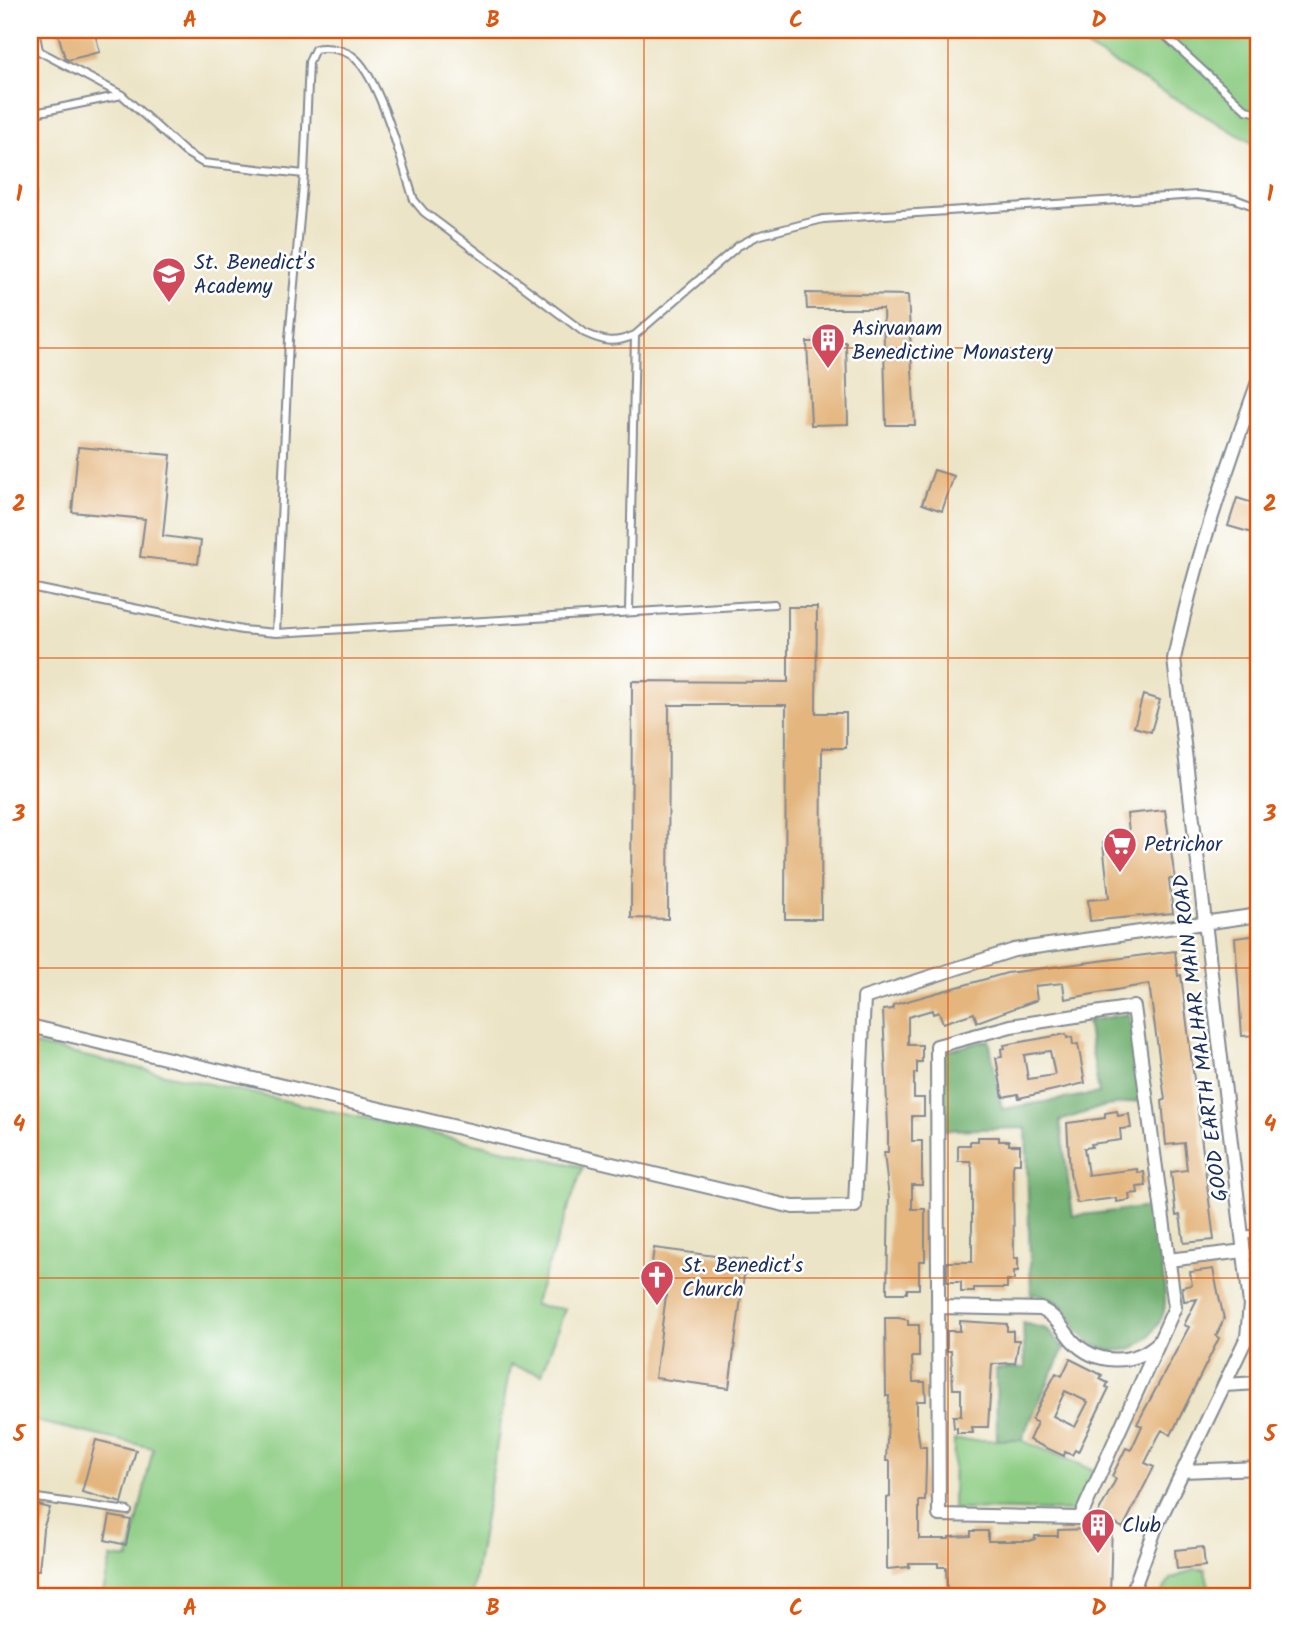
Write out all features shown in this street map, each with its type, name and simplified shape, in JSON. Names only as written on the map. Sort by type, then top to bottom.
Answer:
[{"type":"street","name":"GOOD EARTH MALHAR MAIN ROAD","points":[[1130,1596],[1156,1527],[1247,1337],[1250,1304],[1243,1236],[1174,659],[1187,599],[1219,489],[1259,379]]},
{"type":"street","points":[[30,1026],[793,1207],[855,1206],[864,998],[1014,950],[1204,920],[1259,915]]},
{"type":"street","points":[[1134,1007],[1175,1307],[1080,1518],[939,1515],[940,1307],[937,1046],[1011,1026],[1134,1007]]},
{"type":"street","points":[[1168,1260],[1244,1251]]},
{"type":"street","points":[[940,1307],[1041,1309],[1055,1317],[1080,1347],[1113,1360],[1144,1353],[1160,1340]]},
{"type":"street","points":[[1224,1385],[1259,1383]]},
{"type":"street","points":[[1183,1471],[1259,1468]]},
{"type":"lane","points":[[35,30],[39,51],[122,95],[185,152],[203,163],[304,174]]},
{"type":"lane","points":[[1159,30],[1245,110],[1259,113]]},
{"type":"lane","points":[[276,633],[289,339],[304,174],[309,62],[315,48],[324,47],[354,57],[370,76],[414,200],[437,224],[585,333],[606,343],[635,335],[738,246],[757,236],[832,217],[1197,195],[1236,199],[1259,208]]},
{"type":"lane","points":[[30,114],[122,95]]},
{"type":"lane","points":[[30,159],[30,452]]},
{"type":"lane","points":[[629,611],[635,335]]},
{"type":"lane","points":[[30,587],[242,630],[276,633],[774,604]]},
{"type":"lane","points":[[1243,1236],[1259,1233]]},
{"type":"lane","points":[[30,1497],[128,1511]]},
{"type":"green space","points":[[1057,30],[1259,30],[1259,147]]},
{"type":"green space","points":[[1129,1014],[1144,1100],[1102,1107],[1060,1121],[1073,1216],[1149,1207],[1164,1281],[1164,1310],[1159,1323],[1144,1341],[1127,1350],[1116,1350],[1105,1349],[1090,1342],[1054,1300],[1031,1294],[1026,1128],[943,1130],[942,1052],[989,1040],[1002,1109],[1099,1093],[1087,1021]]},
{"type":"green space","points":[[30,1044],[583,1167],[534,1305],[565,1309],[542,1374],[510,1365],[472,1596],[102,1596],[111,1557],[129,1559],[153,1448],[30,1420]]},
{"type":"green space","points":[[1023,1323],[1046,1329],[1064,1348],[1021,1440],[997,1440],[996,1369],[1025,1368]]},
{"type":"green space","points":[[954,1440],[1021,1440],[1096,1471],[1079,1511],[953,1509]]},
{"type":"green space","points":[[1195,1569],[1205,1569],[1211,1596],[1159,1596],[1171,1579]]},
{"type":"building","points":[[57,30],[94,30],[100,52],[68,60],[65,58]]},
{"type":"building","points":[[806,293],[908,295],[915,425],[886,425],[883,309],[807,309]]},
{"type":"building","points":[[807,342],[846,342],[848,424],[811,425]]},
{"type":"building","points":[[78,447],[171,455],[163,536],[201,541],[198,564],[140,557],[145,519],[72,512]]},
{"type":"building","points":[[934,470],[954,476],[942,511],[922,504]]},
{"type":"building","points":[[1237,498],[1259,505],[1259,535],[1228,526]]},
{"type":"building","points":[[788,607],[817,607],[816,713],[846,713],[846,748],[822,748],[821,919],[785,919],[786,705],[669,705],[668,919],[631,918],[632,681],[788,682]]},
{"type":"building","points":[[1143,695],[1160,700],[1151,732],[1134,727]]},
{"type":"building","points":[[1165,810],[1175,879],[1169,879],[1173,913],[1090,921],[1088,900],[1109,898],[1103,843],[1130,841],[1127,814]]},
{"type":"building","points":[[1259,935],[1259,1035],[1242,1036],[1235,938]]},
{"type":"building","points":[[1175,951],[1178,976],[1181,975],[1214,1240],[1184,1243],[1180,1215],[1176,1216],[1171,1172],[1187,1170],[1184,1143],[1166,1145],[1162,1101],[1165,1100],[1149,984],[1065,999],[1063,983],[1035,986],[1037,1000],[977,1022],[974,1013],[943,1023],[939,1012],[933,1014],[932,1010],[908,1017],[908,1045],[922,1045],[922,1062],[917,1062],[917,1073],[914,1073],[914,1098],[924,1098],[924,1116],[912,1116],[912,1141],[922,1141],[922,1185],[912,1185],[912,1209],[925,1209],[925,1261],[919,1261],[919,1289],[907,1289],[907,1293],[887,1293],[889,1199],[884,1152],[888,1152],[888,1127],[883,1010],[1007,973]]},
{"type":"building","points":[[1066,1034],[1067,1038],[1072,1037],[1073,1045],[1078,1044],[1085,1083],[1019,1098],[1018,1094],[1003,1097],[996,1058],[1002,1057],[1001,1049],[1005,1048],[1004,1045]],"holes":[[[1050,1051],[1055,1075],[1028,1079],[1024,1055]]]},
{"type":"building","points":[[1117,1111],[1118,1116],[1129,1114],[1131,1128],[1120,1129],[1121,1140],[1091,1144],[1092,1147],[1084,1148],[1088,1175],[1137,1169],[1138,1173],[1144,1172],[1146,1186],[1137,1187],[1138,1193],[1129,1194],[1130,1200],[1116,1202],[1116,1198],[1077,1203],[1070,1173],[1067,1123],[1105,1118],[1105,1113]]},
{"type":"building","points":[[978,1137],[999,1137],[999,1141],[1009,1141],[1009,1145],[1020,1145],[1020,1163],[1014,1163],[1013,1168],[1014,1258],[1018,1258],[1018,1271],[1014,1271],[1014,1280],[1007,1280],[1007,1288],[974,1288],[974,1292],[961,1292],[961,1282],[947,1282],[947,1262],[972,1262],[972,1168],[970,1161],[958,1161],[958,1145],[970,1145],[970,1141],[978,1141]]},
{"type":"building","points":[[654,1248],[746,1260],[729,1388],[655,1378],[667,1288],[649,1285]]},
{"type":"building","points":[[1213,1269],[1224,1319],[1216,1336],[1219,1338],[1171,1435],[1162,1430],[1158,1437],[1145,1463],[1154,1467],[1123,1528],[1112,1522],[1110,1596],[947,1596],[946,1567],[938,1567],[938,1563],[909,1563],[909,1567],[887,1569],[890,1461],[886,1461],[889,1396],[886,1396],[885,1318],[899,1318],[908,1320],[908,1325],[919,1325],[919,1357],[912,1357],[913,1382],[925,1382],[926,1401],[917,1401],[917,1426],[920,1447],[926,1447],[926,1465],[925,1501],[919,1501],[919,1539],[949,1539],[971,1536],[971,1531],[988,1531],[988,1541],[1029,1541],[1035,1539],[1035,1536],[1058,1536],[1058,1530],[1090,1529],[1116,1479],[1112,1476],[1126,1448],[1131,1450],[1142,1426],[1137,1424],[1189,1327],[1184,1325],[1197,1299],[1184,1301],[1182,1287],[1192,1285],[1190,1272]]},
{"type":"building","points":[[960,1321],[1007,1324],[1007,1331],[1013,1331],[1013,1340],[1019,1340],[1015,1363],[992,1364],[988,1427],[972,1427],[973,1433],[957,1433],[957,1428],[954,1428],[953,1416],[961,1416],[961,1389],[953,1389],[947,1331],[960,1331]]},
{"type":"building","points":[[1070,1359],[1102,1375],[1100,1379],[1108,1383],[1106,1387],[1109,1388],[1078,1452],[1075,1450],[1072,1455],[1065,1452],[1064,1456],[1029,1440],[1037,1423],[1032,1420],[1039,1405],[1056,1373],[1062,1376]],"holes":[[[1065,1391],[1088,1402],[1075,1427],[1053,1416]]]},
{"type":"building","points":[[96,1440],[136,1450],[122,1503],[82,1492]]},
{"type":"building","points":[[30,1503],[50,1508],[43,1529],[39,1570],[30,1570]]},
{"type":"building","points":[[110,1516],[131,1520],[126,1545],[105,1540]]},
{"type":"building","points":[[1203,1547],[1205,1566],[1177,1569],[1175,1550]]},
{"type":"place","name":"St. Benedict's Academy","points":[[169,304]]},
{"type":"place","name":"Asirvanam Benedictine Monastery","points":[[828,370]]},
{"type":"place","name":"Petrichor","points":[[1120,874]]},
{"type":"place","name":"St. Benedict's Church","points":[[657,1307]]},
{"type":"place","name":"Club","points":[[1098,1555]]}]
